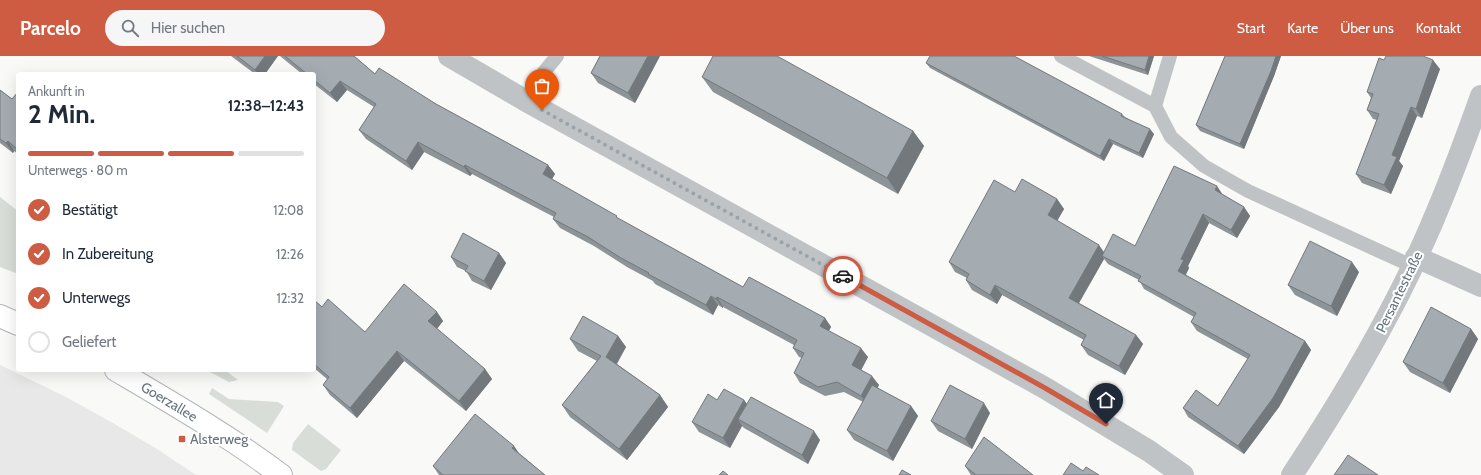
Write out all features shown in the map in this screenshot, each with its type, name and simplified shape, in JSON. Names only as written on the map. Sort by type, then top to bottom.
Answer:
[{"type":"main road","points":[[0,316],[16,323]]},
{"type":"main road","name":"Goerzallee","points":[[119,372],[252,453],[281,475]]},
{"type":"street","points":[[449,56],[528,102],[1051,392],[1149,451],[1183,475]]},
{"type":"street","name":"Persantestraße","points":[[1292,475],[1337,406],[1366,356],[1414,262],[1452,176],[1481,96]]},
{"type":"street","points":[[1414,262],[1481,286]]},
{"type":"lane","points":[[528,102],[544,72],[556,56]]},
{"type":"lane","points":[[1061,56],[1155,106],[1171,137],[1204,166],[1248,191],[1414,262]]},
{"type":"lane","points":[[1155,106],[1170,56]]},
{"type":"shaded area","points":[[0,197],[16,209],[16,273],[0,267]]},
{"type":"shaded area","points":[[0,365],[66,397],[111,422],[157,449],[196,475],[0,475]]},
{"type":"shaded area","points":[[210,372],[228,372],[238,380],[229,382]]},
{"type":"shaded area","points":[[212,388],[229,399],[278,402],[284,406],[267,433],[209,394]]},
{"type":"shaded area","points":[[308,424],[341,450],[326,469],[321,471],[292,450],[293,443]]},
{"type":"building","points":[[237,56],[265,56],[255,70]]},
{"type":"building","points":[[285,56],[354,56],[375,74],[379,68],[436,104],[548,165],[543,174],[617,216],[616,217],[743,287],[749,277],[825,318],[820,326],[861,348],[852,365],[872,376],[861,396],[837,382],[818,387],[794,373],[804,353],[793,348],[797,340],[717,297],[716,299],[711,296],[706,305],[648,274],[649,273],[621,258],[588,237],[553,219],[556,213],[465,165],[464,167],[418,142],[406,161],[359,130],[376,104],[340,81],[330,93],[316,82],[316,72],[305,72]]},
{"type":"building","points":[[600,56],[648,56],[628,93],[591,73]]},
{"type":"building","points":[[713,56],[777,56],[913,131],[887,178],[702,77]]},
{"type":"building","points":[[930,56],[1014,56],[1122,114],[1121,116],[1150,129],[1139,153],[1109,139],[1100,156],[926,63]]},
{"type":"building","points":[[1102,56],[1149,56],[1145,70]]},
{"type":"building","points":[[1225,56],[1276,56],[1240,144],[1196,125]]},
{"type":"building","points":[[1386,56],[1423,56],[1433,60],[1416,109],[1411,107],[1392,155],[1397,157],[1384,185],[1356,174],[1379,114],[1367,110],[1373,94],[1367,92],[1379,58],[1384,60]]},
{"type":"building","points":[[0,90],[12,99],[16,94],[16,148],[8,141],[6,143],[0,139]]},
{"type":"building","points":[[1174,166],[1217,186],[1215,190],[1244,207],[1231,230],[1203,214],[1181,259],[1184,260],[1178,271],[1305,341],[1273,398],[1238,446],[1183,408],[1196,390],[1218,406],[1250,355],[1191,322],[1196,313],[1138,281],[1141,276],[1102,256],[1113,234],[1135,246]]},
{"type":"building","points":[[1022,179],[1057,199],[1048,215],[1099,245],[1069,298],[1136,335],[1119,366],[1081,345],[1086,335],[995,285],[990,295],[966,280],[969,274],[949,262],[994,180],[1015,192]]},
{"type":"building","points":[[463,233],[499,253],[484,281],[465,271],[468,266],[451,257]]},
{"type":"building","points":[[1310,241],[1352,262],[1331,306],[1288,285]]},
{"type":"building","points":[[404,284],[437,312],[428,321],[485,369],[459,401],[397,351],[350,408],[323,385],[329,377],[316,366],[316,302],[322,307],[328,299],[365,332]]},
{"type":"building","points":[[1431,307],[1471,329],[1443,383],[1403,362]]},
{"type":"building","points":[[583,316],[618,336],[606,357],[660,395],[619,449],[562,405],[601,356],[570,339]]},
{"type":"building","points":[[872,385],[911,406],[887,451],[847,430]]},
{"type":"building","points":[[950,385],[984,403],[965,439],[931,421]]},
{"type":"building","points":[[724,389],[744,400],[723,438],[692,422],[708,394],[717,400]]},
{"type":"building","points":[[751,397],[814,431],[802,455],[738,419]]},
{"type":"building","points":[[475,414],[514,446],[512,448],[545,475],[443,475],[433,466]]},
{"type":"building","points":[[984,437],[1033,475],[976,475],[965,466]]},
{"type":"building","points":[[1348,455],[1378,475],[1334,475]]},
{"type":"building","points":[[1071,463],[1083,471],[1086,467],[1099,475],[1063,475]]},
{"type":"building","points":[[902,470],[911,475],[899,475]]},
{"type":"building","points":[[723,471],[728,475],[719,475]]},
{"type":"way so far","points":[[542,110],[843,276]]},
{"type":"place","name":"Alsterweg","points":[[182,439]]},
{"type":"route","points":[[843,276],[1077,406],[1106,424]]}]
